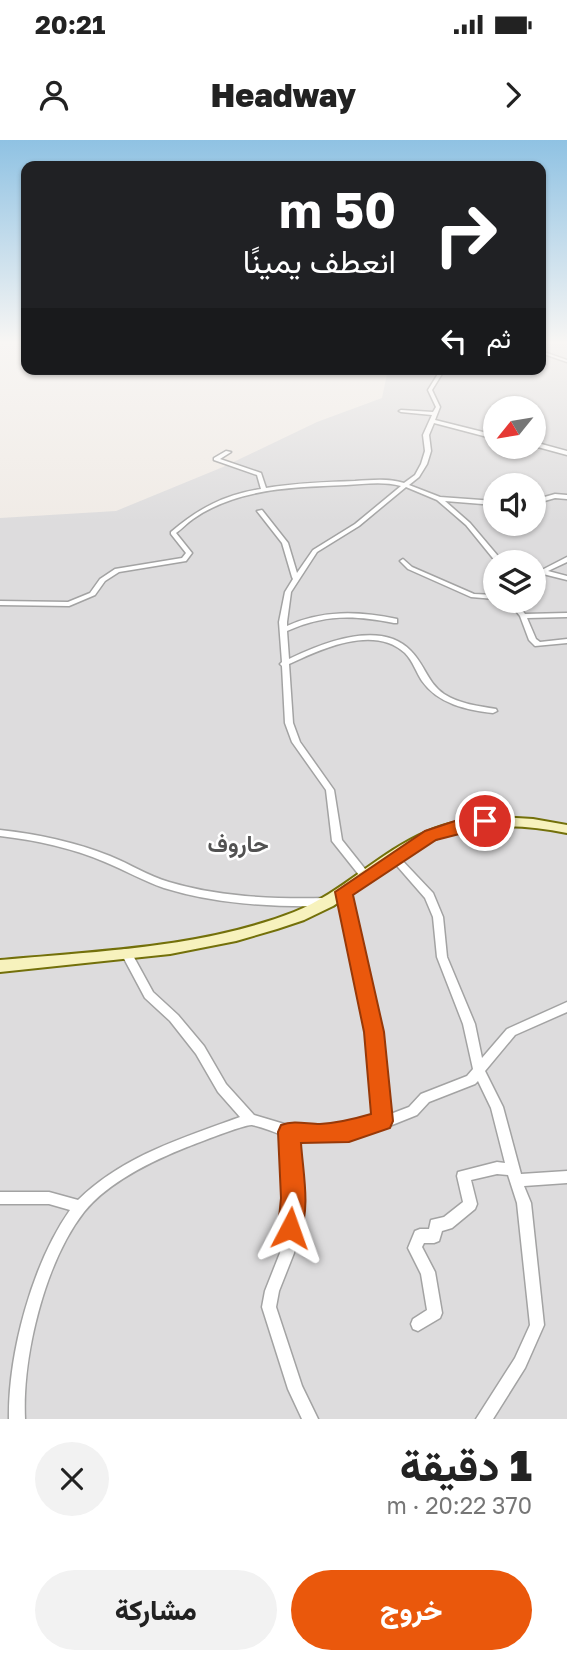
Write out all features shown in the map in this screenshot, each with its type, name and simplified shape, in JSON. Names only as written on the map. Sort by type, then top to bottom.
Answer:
[{"type":"street","points":[[366,877],[337,841],[333,830],[330,790],[292,734],[287,714],[283,630],[288,592],[295,577],[320,546],[357,525],[421,471],[428,454],[426,435],[436,414],[436,403]]},
{"type":"street","points":[[401,411],[436,414]]},
{"type":"street","points":[[433,421],[483,433]]},
{"type":"street","points":[[546,447],[567,453]]},
{"type":"street","points":[[228,452],[216,459],[260,474],[264,489]]},
{"type":"street","points":[[0,603],[69,604],[93,594],[102,580],[117,570],[184,560],[189,554],[173,536],[177,528],[212,507],[264,489],[391,482],[439,499],[483,502]]},
{"type":"street","points":[[546,499],[567,497]]},
{"type":"street","points":[[439,499],[468,524],[490,550]]},
{"type":"street","points":[[260,511],[285,542],[295,577]]},
{"type":"street","points":[[546,571],[567,559]]},
{"type":"street","points":[[403,562],[473,596],[483,596]]},
{"type":"street","points":[[546,573],[567,578]]},
{"type":"street","points":[[521,613],[533,640],[538,643],[567,640]]},
{"type":"street","points":[[283,630],[322,615],[351,614],[394,621]]},
{"type":"street","points":[[523,616],[567,615]]},
{"type":"street","points":[[284,664],[345,640],[385,641],[407,651],[424,677],[443,696],[462,706],[492,711]]},
{"type":"street","points":[[0,966],[127,953],[237,936],[306,914],[430,835],[471,824],[517,821],[567,829]]},
{"type":"street","points":[[0,833],[24,836],[107,859],[144,877],[211,895],[250,901],[330,901]]},
{"type":"street","points":[[394,857],[429,896],[439,917],[442,957],[469,1024],[479,1071],[497,1107],[524,1203],[537,1325],[520,1363],[484,1419]]},
{"type":"street","points":[[344,892],[374,1032],[382,1121]]},
{"type":"street","points":[[127,953],[149,995],[174,1018],[200,1050],[222,1088],[250,1119],[289,1132],[318,1135],[349,1131],[413,1111],[425,1098],[458,1086],[479,1071],[511,1032],[567,1007]]},
{"type":"street","points":[[16,1419],[18,1383],[30,1314],[54,1252],[80,1207],[120,1173],[154,1156],[250,1119]]},
{"type":"street","points":[[289,1132],[293,1198],[289,1242],[269,1307],[295,1389],[310,1419]]},
{"type":"street","points":[[418,1324],[435,1313],[428,1272],[415,1248],[420,1236],[434,1236],[436,1225],[447,1223],[470,1204],[463,1176],[490,1169],[515,1175],[567,1177]]},
{"type":"street","points":[[0,1198],[49,1198],[80,1207]]},
{"type":"shaded area","points":[[369,403],[483,403],[483,459],[546,459],[546,403],[567,403],[567,1419],[0,1419],[0,518],[116,511],[223,467],[317,422]]},
{"type":"district","name":"حاروف","points":[[238,843]]},
{"type":"route","points":[[290,1228],[293,1198],[289,1132],[318,1135],[349,1131],[382,1121],[374,1032],[344,892],[430,835],[485,821]]}]
